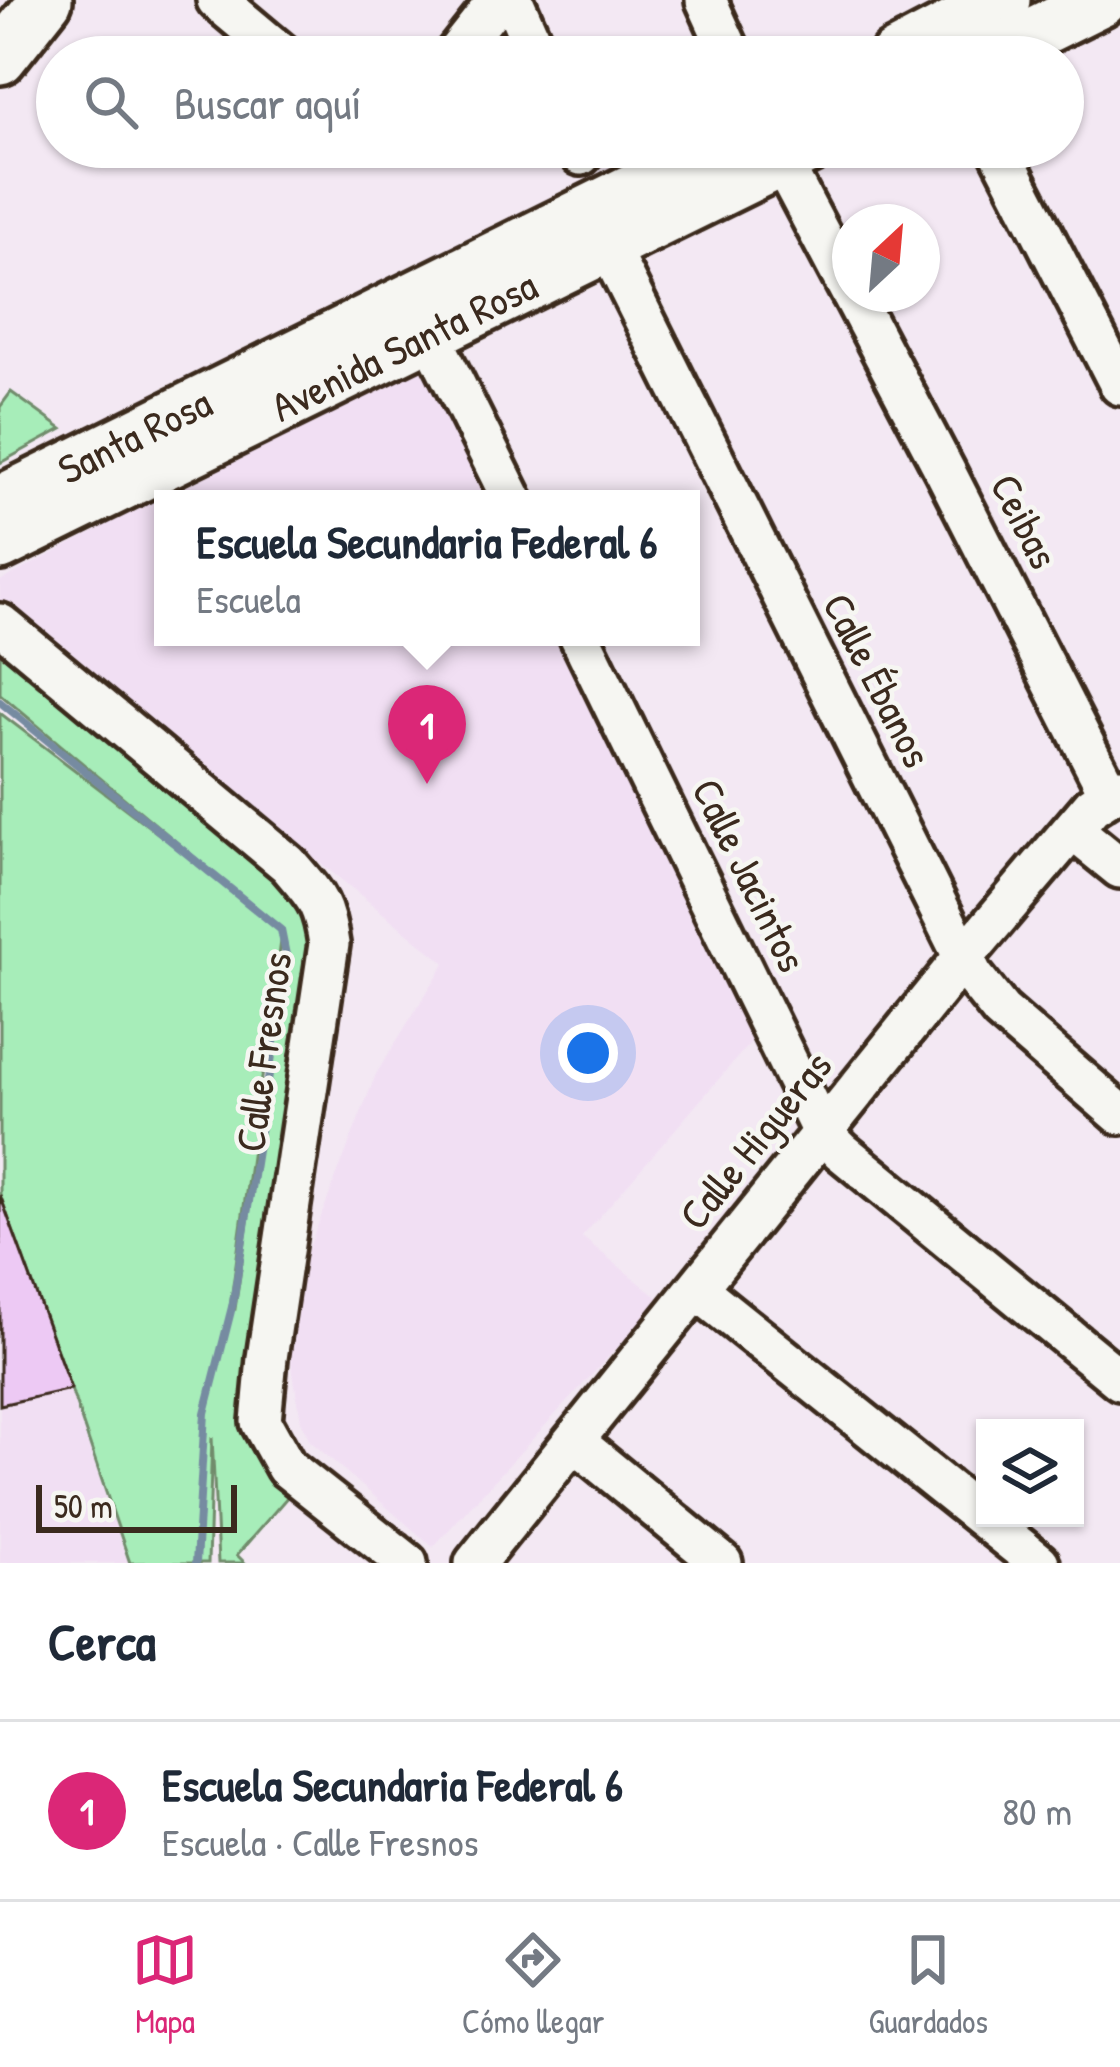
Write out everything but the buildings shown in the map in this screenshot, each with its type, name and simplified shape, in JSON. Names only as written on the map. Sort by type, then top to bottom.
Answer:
[{"type":"main road","points":[[0,58],[46,0]]},
{"type":"main road","points":[[935,36],[1004,0]]},
{"type":"main road","points":[[1028,36],[1101,0]]},
{"type":"main road","name":"Santa Rosa","points":[[0,502],[421,315],[681,168]]},
{"type":"main road","name":"Avenida Santa Rosa","points":[[0,544],[421,315],[607,245],[757,168]]},
{"type":"street","points":[[217,0],[261,36]]},
{"type":"street","points":[[470,36],[498,0]]},
{"type":"street","points":[[512,0],[528,36]]},
{"type":"street","points":[[706,0],[722,36]]},
{"type":"street","name":"Ceibas","points":[[795,168],[832,250]]},
{"type":"street","points":[[1009,168],[1120,385]]},
{"type":"street","name":"Calle Ébanos","points":[[607,245],[963,958],[1001,1011],[1120,1114]]},
{"type":"street","name":"Ceibas","points":[[862,312],[1114,790]]},
{"type":"street","points":[[421,315],[508,490]]},
{"type":"street","name":"Calle Fresnos","points":[[0,624],[288,864],[325,914],[329,944],[261,1422],[286,1467],[407,1563]]},
{"type":"street","name":"Calle Jacintos","points":[[584,646],[832,1142]]},
{"type":"street","name":"Calle Higueras","points":[[476,1563],[698,1290],[832,1142],[963,958],[1091,806],[1114,790]]},
{"type":"street","points":[[1073,830],[1120,868]]},
{"type":"street","points":[[832,1142],[1120,1380]]},
{"type":"street","points":[[698,1290],[1039,1563]]},
{"type":"street","points":[[575,1442],[722,1563]]},
{"type":"shaded area","points":[[423,360],[487,490],[174,490]]},
{"type":"shaded area","points":[[154,501],[154,646],[563,646],[756,1036],[582,1237],[661,1300],[433,1547],[310,1441],[301,1421],[289,1349],[300,1271],[376,1074],[445,963],[0,606],[0,581]]},
{"type":"shaded area","points":[[71,1389],[130,1563],[0,1563],[0,1405]]},
{"type":"green space","points":[[11,392],[62,429],[0,463],[0,407]]},
{"type":"green space","points":[[0,644],[314,894],[272,1455],[289,1495],[237,1555],[245,1563],[218,1563],[212,1437],[208,1563],[130,1563],[0,1195],[0,713],[248,902],[0,694]],"holes":[[[282,934],[287,960],[235,1309],[230,1307]]]},
{"type":"waterway","points":[[0,702],[281,930],[287,960],[233,1303],[205,1413],[196,1563]]},
{"type":"place","name":"Escuela Secundaria Federal 6","points":[[427,784]]}]
